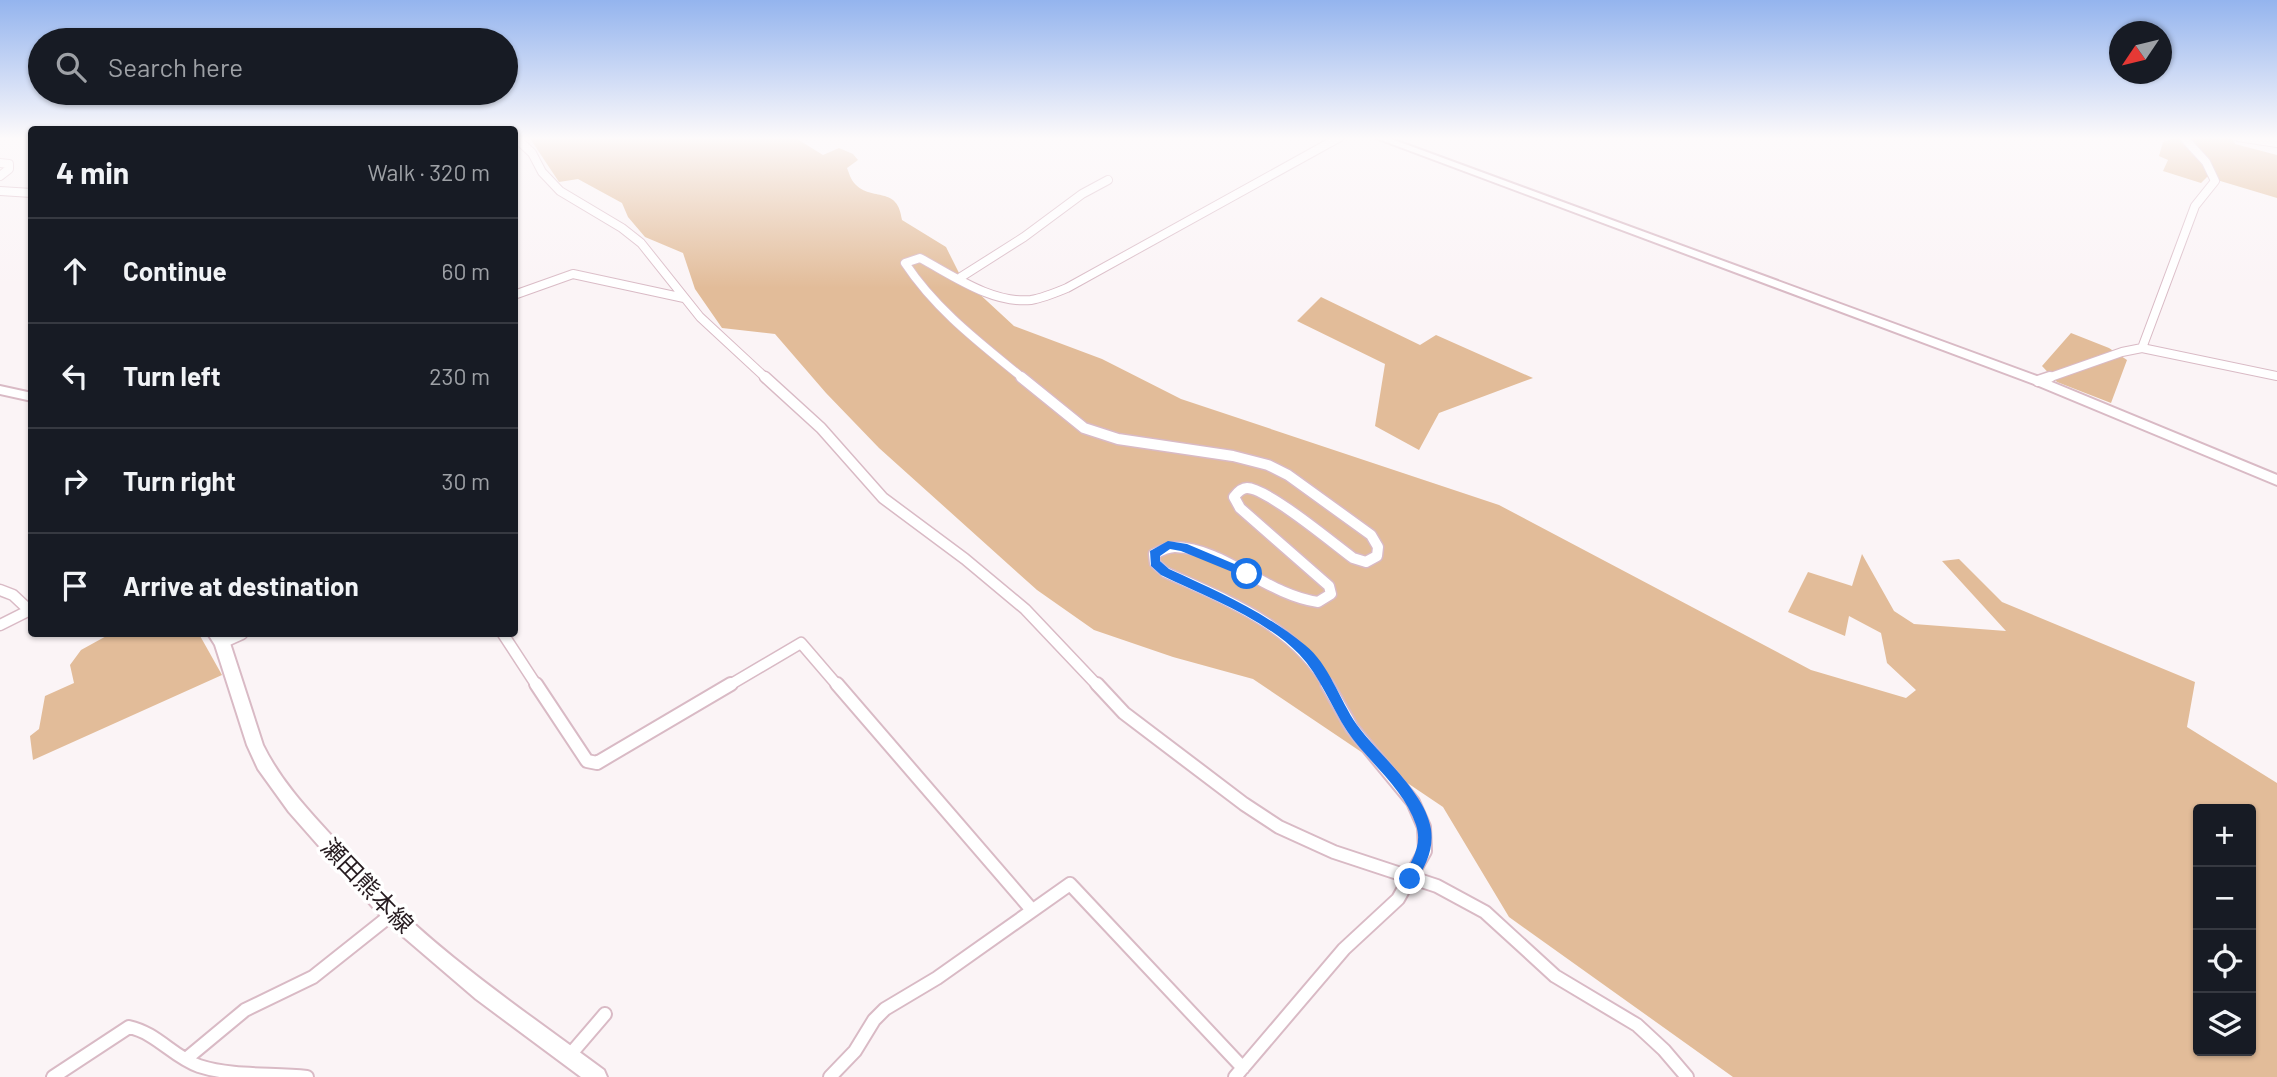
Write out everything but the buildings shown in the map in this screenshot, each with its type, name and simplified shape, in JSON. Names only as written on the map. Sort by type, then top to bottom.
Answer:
[{"type":"street","points":[[556,187],[641,243],[699,317],[821,428],[883,498],[965,559],[1025,609],[1124,713],[1235,798],[1279,827],[1334,852],[1437,886],[1485,912],[1555,976],[1637,1025],[1664,1050],[1687,1077]]},
{"type":"street","points":[[961,277],[1012,245],[1092,187]]},
{"type":"street","points":[[831,1077],[855,1051],[874,1020],[885,1009],[926,985],[1070,884],[1239,1072],[1344,949],[1398,899],[1425,851],[1424,827],[1413,802],[1352,728],[1319,670],[1303,650],[1246,610],[1165,572],[1155,563],[1154,554],[1168,545],[1183,547],[1247,574],[1304,603],[1317,604],[1327,601],[1331,594],[1329,586],[1240,508],[1234,498],[1238,491],[1247,488],[1267,495],[1353,558],[1366,562],[1377,556],[1378,547],[1371,535],[1289,475],[1268,465],[1233,456],[1118,439],[1084,428],[958,325],[920,286],[905,264],[920,258],[991,292],[1017,300],[1040,299],[1067,288],[1249,187]]},
{"type":"street","points":[[1514,187],[2038,381],[2277,481]]},
{"type":"street","points":[[2142,348],[2195,206],[2210,187]]},
{"type":"street","points":[[0,191],[28,193]]},
{"type":"street","points":[[518,294],[573,274],[684,298]]},
{"type":"street","points":[[2038,381],[2122,352],[2142,348],[2277,376]]},
{"type":"street","points":[[0,390],[28,396]]},
{"type":"street","points":[[0,590],[28,607]]},
{"type":"street","points":[[0,625],[28,610]]},
{"type":"street","points":[[505,637],[587,761],[597,763],[801,643],[1032,910]]},
{"type":"street","name":"瀬田熊本線","points":[[219,638],[255,745],[264,764],[295,807],[391,915],[483,992],[597,1077]]},
{"type":"street","points":[[186,1059],[245,1010],[313,977],[391,915]]},
{"type":"street","points":[[569,1056],[605,1014]]},
{"type":"street","points":[[53,1077],[129,1027],[143,1028],[197,1066],[218,1072],[307,1077]]},
{"type":"shaded area","points":[[593,187],[860,187],[890,198],[900,209],[902,220],[946,247],[961,277],[1014,326],[1102,359],[1181,399],[1499,505],[1811,670],[1906,698],[1916,690],[1887,663],[1881,633],[1849,616],[1845,636],[1788,612],[1808,572],[1852,586],[1862,554],[1894,611],[1914,624],[2006,631],[1942,561],[1959,559],[2002,602],[2195,682],[2187,727],[2277,783],[2277,1077],[1733,1077],[1509,917],[1443,807],[1253,679],[1173,657],[1094,630],[1037,590],[879,448],[775,334],[722,328],[695,289],[683,253],[645,237],[628,217],[622,203]]},
{"type":"shaded area","points":[[2241,187],[2277,187],[2277,198]]},
{"type":"shaded area","points":[[1321,297],[1420,345],[1436,335],[1533,378],[1439,413],[1419,450],[1375,426],[1385,364],[1297,321]]},
{"type":"shaded area","points":[[2071,333],[2109,348],[2127,360],[2111,403],[2057,382],[2042,366]]},
{"type":"shaded area","points":[[105,637],[201,637],[222,675],[33,760],[30,736],[39,729],[45,696],[74,683],[70,665],[81,650]]},
{"type":"route","points":[[1247,574],[1176,545],[1160,548],[1154,554],[1155,563],[1165,572],[1246,610],[1303,650],[1319,670],[1352,728],[1413,802],[1424,827],[1425,851],[1410,879]]}]
